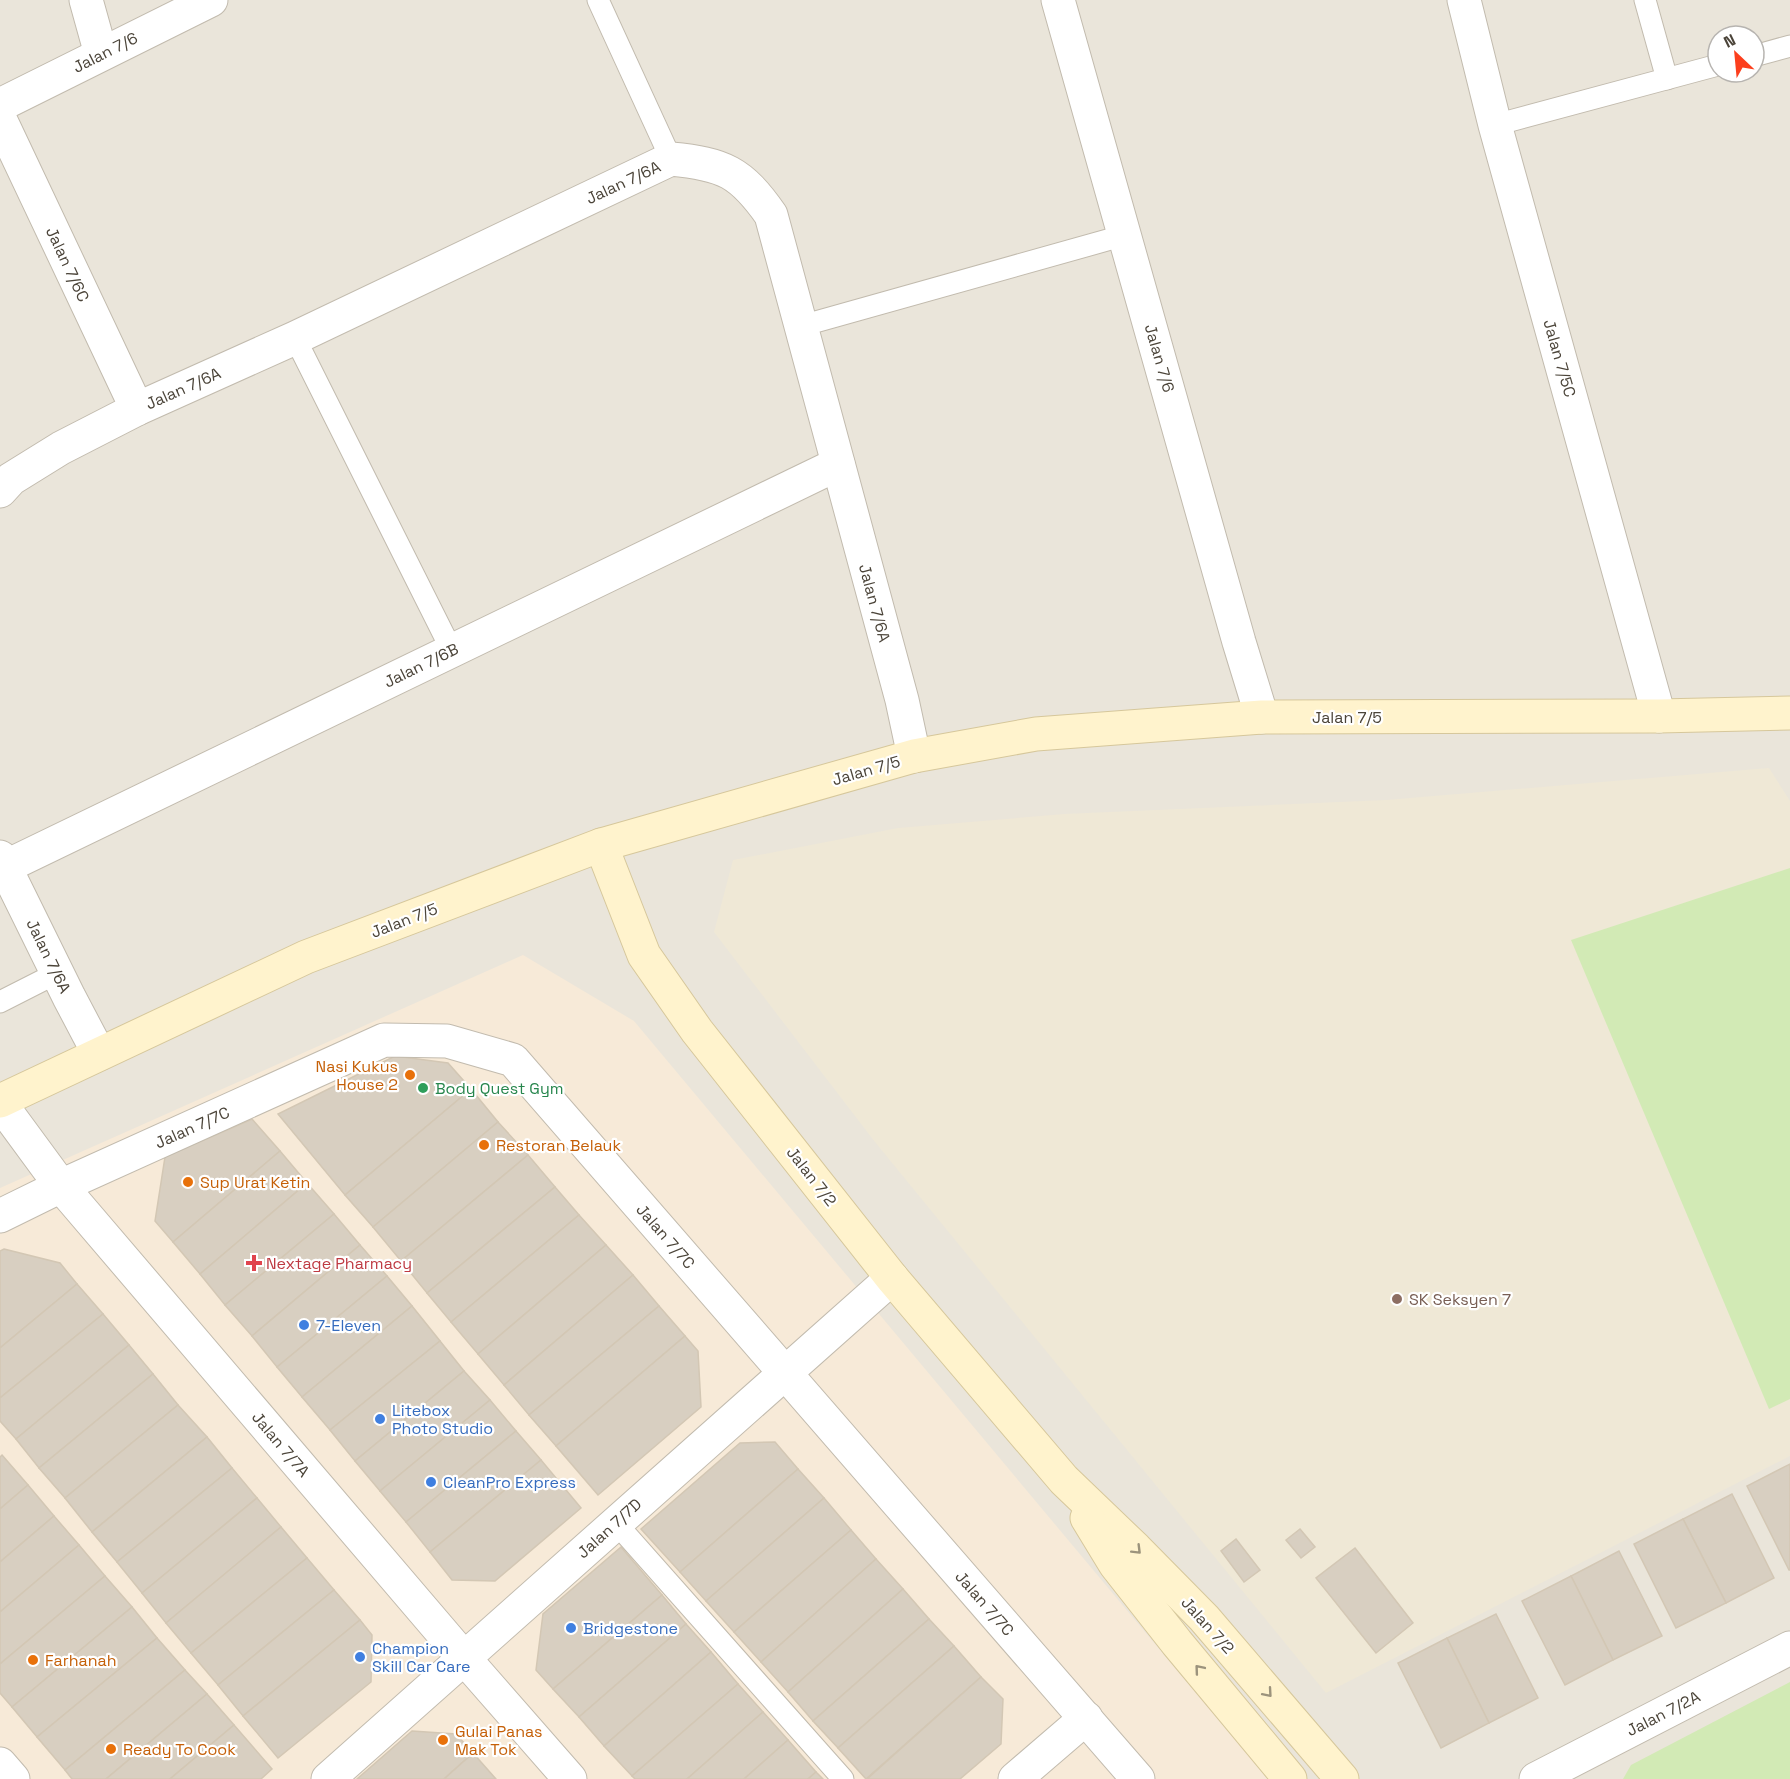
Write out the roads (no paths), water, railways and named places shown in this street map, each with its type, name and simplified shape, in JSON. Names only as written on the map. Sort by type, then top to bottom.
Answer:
[{"type":"street","points":[[86,0],[101,54]]},
{"type":"street","name":"Jalan 7/6","points":[[0,105],[211,0]]},
{"type":"street","name":"Jalan 7/6","points":[[1058,0],[1262,717]]},
{"type":"street","name":"Jalan 7/5C","points":[[1464,0],[1495,125],[1659,716]]},
{"type":"street","name":"Jalan 7/6C","points":[[0,119],[137,409]]},
{"type":"street","name":"Jalan 7/6A","points":[[0,492],[11,479],[61,448],[137,409],[295,338],[672,159],[702,162],[731,172],[754,191],[771,215],[902,700],[914,756]]},
{"type":"street","name":"Jalan 7/6B","points":[[2,862],[452,651],[838,464]]},
{"type":"street","name":"Jalan 7/5","points":[[0,1102],[306,957],[601,845],[914,756],[1036,734],[1262,717],[1659,716],[1790,713]]},
{"type":"street","name":"Jalan 7/2","points":[[601,845],[644,955],[697,1031],[892,1278],[1064,1480],[1204,1618],[1342,1779]]},
{"type":"street","name":"Jalan 7/6A","points":[[2,862],[99,1054]]},
{"type":"street","name":"Jalan 7/7C","points":[[0,1216],[61,1186],[384,1040],[447,1041],[513,1060],[1138,1779]]},
{"type":"street","name":"Jalan 7/7A","points":[[0,1102],[61,1186],[570,1779]]},
{"type":"street","name":"Jalan 7/7D","points":[[328,1779],[892,1278]]},
{"type":"street","name":"Jalan 7/2","points":[[1064,1480],[1115,1564],[1290,1779]]},
{"type":"street","name":"Jalan 7/2A","points":[[1550,1776],[1790,1648]]},
{"type":"street","points":[[1015,1779],[1086,1718]]},
{"type":"street","points":[[0,1764],[13,1779]]},
{"type":"lane","points":[[598,0],[672,159]]},
{"type":"lane","points":[[1645,0],[1667,79]]},
{"type":"lane","points":[[1766,53],[1790,46]]},
{"type":"lane","points":[[1495,125],[1706,68]]},
{"type":"lane","points":[[801,326],[1125,235]]},
{"type":"lane","points":[[295,338],[452,651]]},
{"type":"lane","points":[[0,1002],[57,974]]},
{"type":"lane","points":[[615,1522],[843,1779]]},
{"type":"place","name":"Nasi Kukus House 2","points":[[410,1075]]},
{"type":"place","name":"Body Quest Gym","points":[[423,1088]]},
{"type":"place","name":"Restoran Belauk","points":[[484,1145]]},
{"type":"place","name":"Sup Urat Ketin","points":[[188,1182]]},
{"type":"place","name":"Nextage Pharmacy","points":[[254,1263]]},
{"type":"place","name":"SK Seksyen 7","points":[[1397,1299]]},
{"type":"place","name":"7-Eleven","points":[[304,1325]]},
{"type":"place","name":"Litebox Photo Studio","points":[[380,1419]]},
{"type":"place","name":"CleanPro Express","points":[[431,1482]]},
{"type":"place","name":"Bridgestone","points":[[571,1628]]},
{"type":"place","name":"Champion Skill Car Care","points":[[360,1657]]},
{"type":"place","name":"Farhanah","points":[[33,1660]]},
{"type":"place","name":"Gulai Panas Mak Tok","points":[[443,1740]]},
{"type":"place","name":"Ready To Cook","points":[[111,1749]]}]
